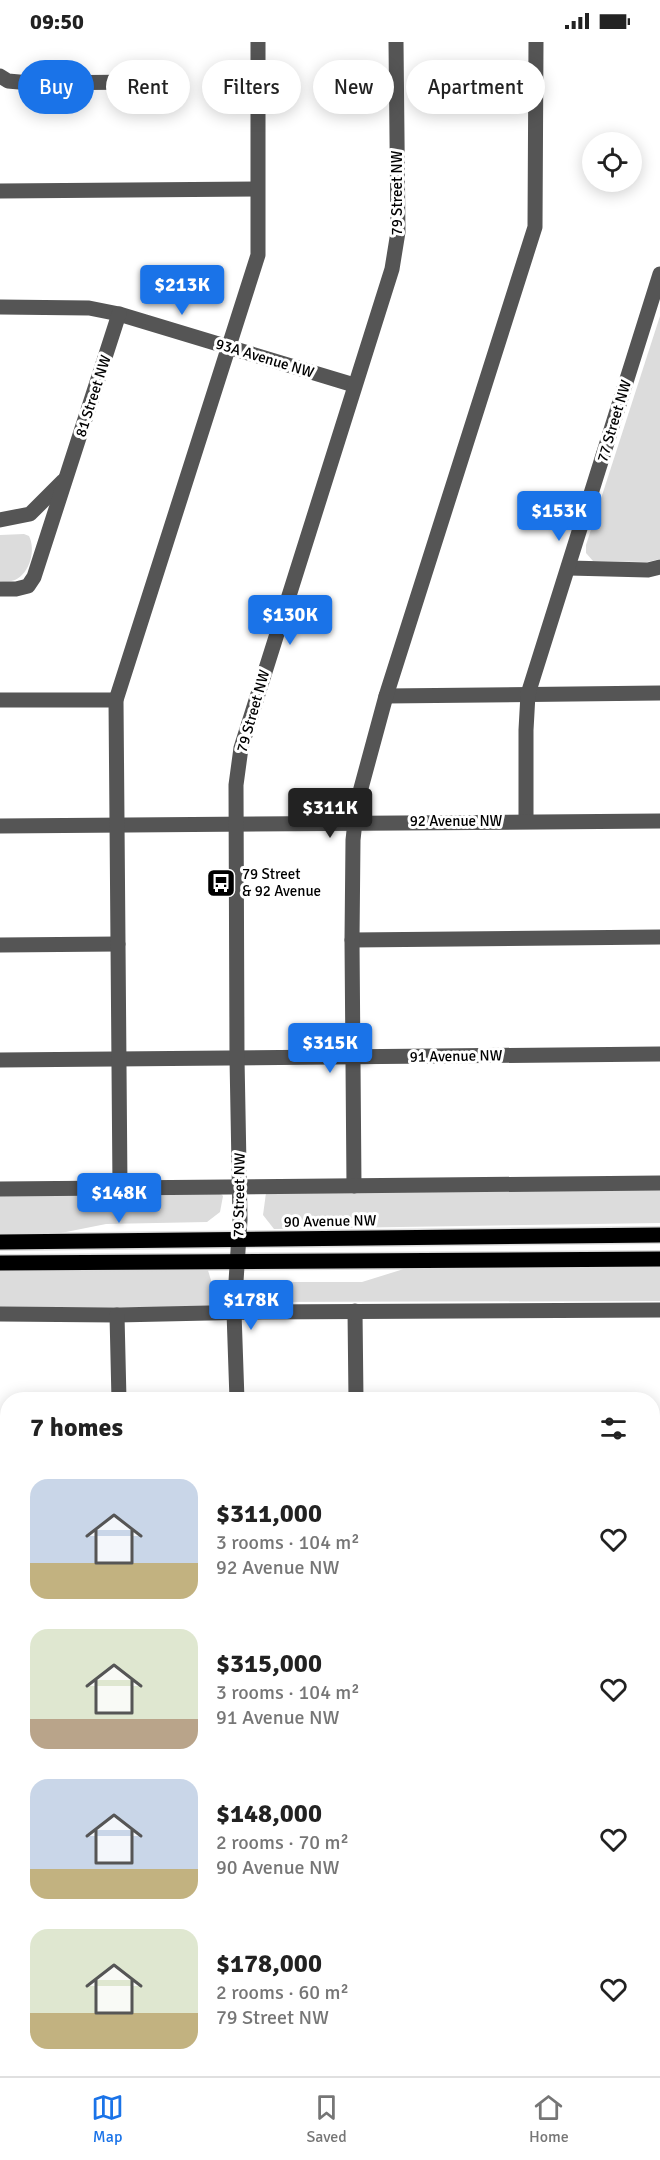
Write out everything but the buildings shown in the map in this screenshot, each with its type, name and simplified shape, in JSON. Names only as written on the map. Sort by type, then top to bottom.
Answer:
[{"type":"main road","name":"90 Avenue NW","points":[[0,1242],[660,1235]]},
{"type":"main road","points":[[0,1263],[660,1259]]},
{"type":"street","points":[[120,1188],[116,700],[258,255],[258,42]]},
{"type":"street","name":"79 Street NW","points":[[237,1392],[234,1312],[240,1188],[235,825],[240,748],[392,269],[398,232],[396,42]]},
{"type":"street","points":[[354,1186],[352,940],[357,803],[386,696],[536,227],[536,42]]},
{"type":"street","points":[[0,76],[8,81],[30,83],[106,82]]},
{"type":"street","points":[[0,191],[257,189]]},
{"type":"street","name":"77 Street NW","points":[[526,821],[528,694],[660,274]]},
{"type":"street","name":"93A Avenue NW","points":[[0,307],[88,308],[119,314],[354,386]]},
{"type":"street","name":"81 Street NW","points":[[0,589],[28,586],[34,577],[119,314]]},
{"type":"street","name":"81 Street NW","points":[[0,520],[30,514],[66,478]]},
{"type":"street","points":[[569,568],[648,570],[660,567]]},
{"type":"street","points":[[386,696],[660,693]]},
{"type":"street","points":[[0,700],[116,700]]},
{"type":"street","name":"92 Avenue NW","points":[[0,826],[660,821]]},
{"type":"street","points":[[352,940],[660,937]]},
{"type":"street","points":[[0,945],[118,944]]},
{"type":"street","name":"91 Avenue NW","points":[[0,1060],[660,1054]]},
{"type":"street","points":[[0,1190],[660,1183]]},
{"type":"street","points":[[0,1314],[660,1310]]},
{"type":"street","points":[[355,1311],[356,1392]]},
{"type":"street","points":[[117,1315],[119,1392]]},
{"type":"shaded area","points":[[660,316],[660,559],[647,562],[593,561],[586,553],[586,545]]},
{"type":"shaded area","points":[[24,534],[29,536],[32,548],[28,567],[15,580],[0,581],[0,535]]},
{"type":"shaded area","points":[[660,1189],[660,1223],[274,1229],[263,1215],[266,1193]]},
{"type":"shaded area","points":[[219,1192],[223,1196],[220,1212],[207,1222],[106,1224],[61,1233],[0,1233],[0,1195]]},
{"type":"shaded area","points":[[660,1266],[660,1301],[258,1302],[263,1287],[272,1282],[362,1282],[407,1268]]},
{"type":"shaded area","points":[[207,1267],[213,1287],[213,1307],[0,1307],[0,1269]]},
{"type":"place","name":"79 Street & 92 Avenue","points":[[221,883]]}]
